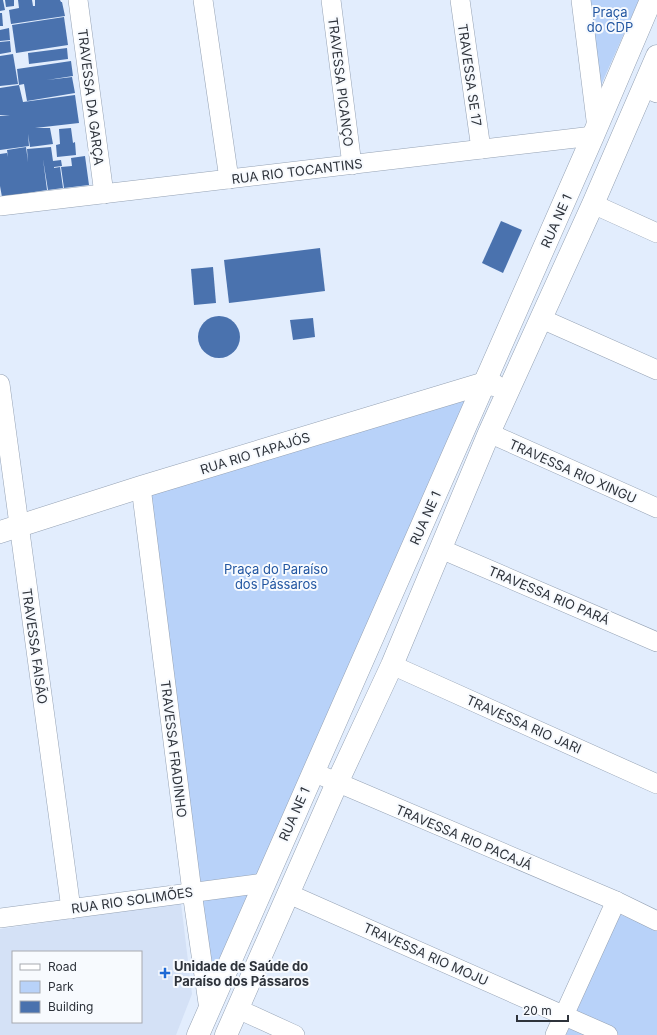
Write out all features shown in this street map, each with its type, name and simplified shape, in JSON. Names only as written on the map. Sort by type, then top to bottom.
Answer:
[{"type":"street","name":"TRAVESSA DA GARÇA","points":[[78,0],[104,194]]},
{"type":"street","points":[[202,0],[229,179]]},
{"type":"street","name":"TRAVESSA PICANÇO","points":[[331,0],[352,165]]},
{"type":"street","name":"TRAVESSA SE 17","points":[[460,0],[481,150]]},
{"type":"street","points":[[581,0],[595,132]]},
{"type":"street","name":"RUA NE 1","points":[[198,1035],[595,132],[651,0]]},
{"type":"street","name":"RUA NE 1","points":[[226,1035],[337,783],[392,665],[489,434],[593,204],[650,90],[657,56]]},
{"type":"street","name":"RUA RIO TOCANTINS","points":[[0,206],[481,150],[595,132]]},
{"type":"street","points":[[593,204],[657,233]]},
{"type":"street","points":[[542,319],[657,370]]},
{"type":"street","points":[[485,382],[510,388]]},
{"type":"street","name":"RUA RIO TAPAJÓS","points":[[10,529],[140,487],[485,382]]},
{"type":"street","name":"TRAVESSA FAISÃO","points":[[0,384],[10,529],[71,909]]},
{"type":"street","name":"TRAVESSA RIO XINGU","points":[[489,434],[657,508]]},
{"type":"street","name":"TRAVESSA FRADINHO","points":[[140,487],[192,892],[209,1010]]},
{"type":"street","name":"TRAVESSA RIO PARÁ","points":[[441,549],[657,642]]},
{"type":"street","name":"TRAVESSA RIO JARI","points":[[392,665],[657,784]]},
{"type":"street","name":"TRAVESSA RIO PACAJÁ","points":[[313,772],[616,901],[657,921]]},
{"type":"street","name":"RUA RIO SOLIMÕES","points":[[0,918],[264,883]]},
{"type":"street","name":"TRAVESSA RIO MOJU","points":[[289,894],[608,1035]]},
{"type":"street","points":[[555,1035],[616,901]]},
{"type":"street","points":[[238,1009],[295,1035]]},
{"type":"shaded area","name":"Unidade de Saúde do Paraíso dos Pássaros","points":[[181,903],[192,994],[176,1035],[0,1035],[0,929]]},
{"type":"green space","name":"Praça do CDP","points":[[588,0],[639,0],[598,92]]},
{"type":"green space","name":"Praça do Paraíso dos Pássaros","points":[[488,390],[214,986],[146,494]]},
{"type":"green space","points":[[619,914],[657,930],[657,1035],[566,1035]]},
{"type":"building","points":[[0,0],[3,0],[5,10],[0,11]]},
{"type":"building","points":[[5,0],[14,0],[14,6],[6,7]]},
{"type":"building","points":[[18,0],[32,0],[33,6],[35,6],[35,0],[60,0],[62,2],[65,16],[11,24],[9,10],[19,8]]},
{"type":"building","points":[[0,13],[2,13],[3,26],[0,26]]},
{"type":"building","points":[[64,17],[68,45],[16,53],[12,25]]},
{"type":"building","points":[[9,28],[10,40],[0,41],[0,30]]},
{"type":"building","points":[[10,41],[11,52],[0,54],[0,42]]},
{"type":"building","points":[[67,48],[68,59],[29,64],[28,53]]},
{"type":"building","points":[[13,54],[18,84],[0,86],[0,56]]},
{"type":"building","points":[[71,61],[73,76],[47,80],[72,77],[75,93],[27,101],[24,84],[19,85],[17,69]]},
{"type":"building","points":[[19,85],[23,102],[75,95],[79,123],[35,128],[50,128],[53,144],[30,147],[28,134],[29,146],[0,150],[0,116],[10,115],[0,115],[0,88]]},
{"type":"building","points":[[71,128],[73,143],[75,142],[76,155],[57,157],[56,145],[60,144],[59,129]]},
{"type":"building","points":[[26,147],[28,162],[27,149],[51,147],[53,161],[61,160],[62,166],[54,168],[60,167],[63,188],[48,190],[43,159],[47,190],[2,197],[0,186],[0,154],[7,153],[8,157],[7,150]]},
{"type":"building","points":[[85,156],[89,185],[64,188],[61,167],[72,166],[71,158]]},
{"type":"building","points":[[501,221],[522,230],[503,273],[482,263]]},
{"type":"building","points":[[320,248],[325,291],[229,303],[224,260]]},
{"type":"building","points":[[213,267],[216,303],[194,305],[191,269]]},
{"type":"building","points":[[219,316],[234,322],[240,337],[234,352],[219,358],[204,352],[198,337],[204,322]]},
{"type":"building","points":[[313,318],[315,337],[293,340],[290,320]]},
{"type":"place","name":"Unidade de Saúde do Paraíso dos Pássaros","points":[[165,973]]}]
